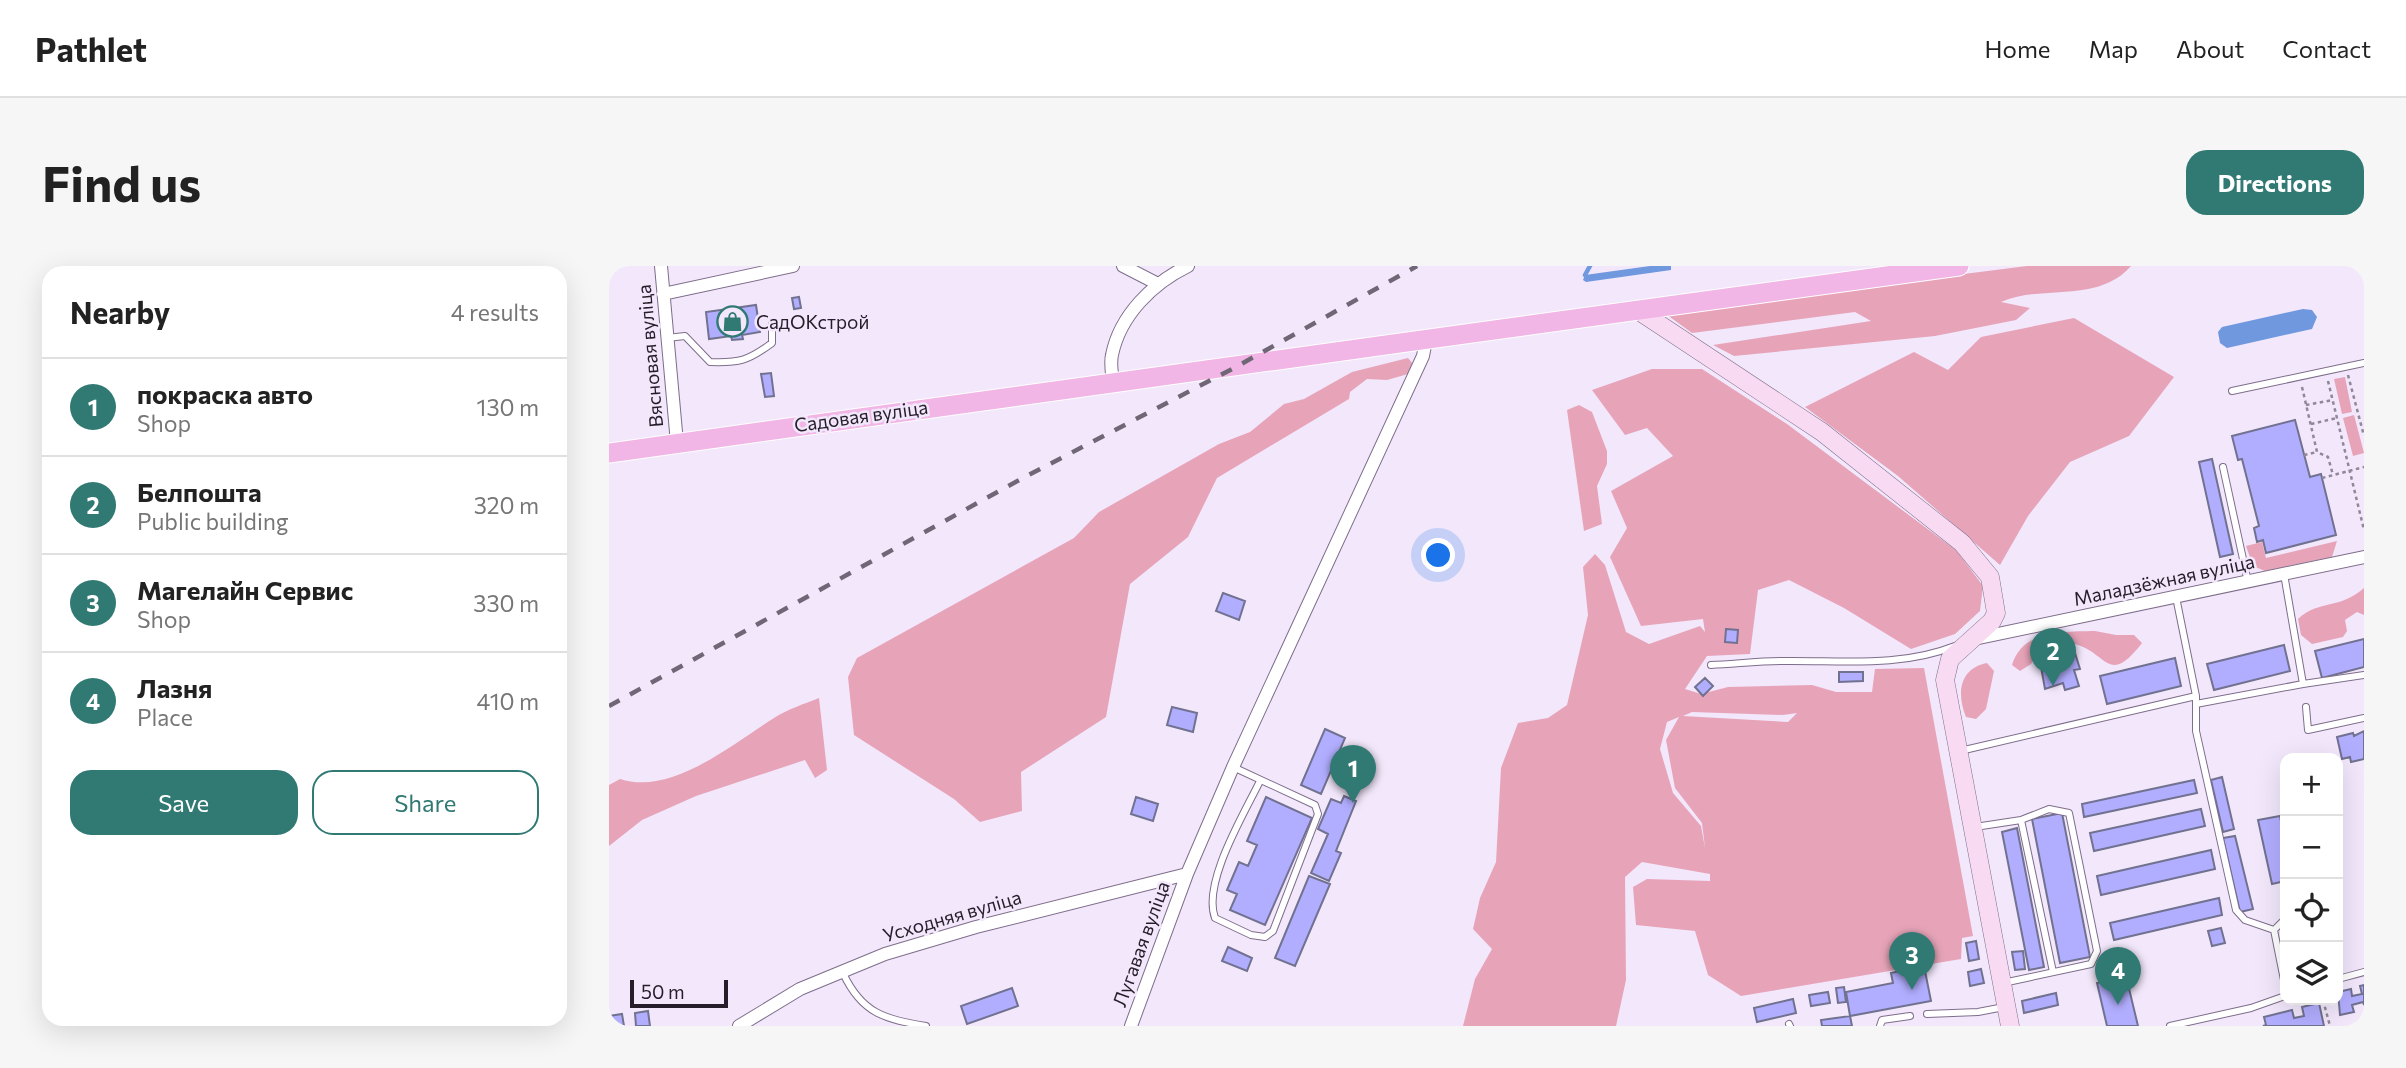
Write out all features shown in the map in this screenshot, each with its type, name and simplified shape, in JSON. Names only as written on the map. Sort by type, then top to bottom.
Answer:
[{"type":"main road","name":"Садовая вуліца","points":[[609,453],[960,401],[1959,266]]},
{"type":"street","name":"Вясновая вуліца","points":[[660,266],[677,443]]},
{"type":"street","points":[[663,294],[793,266]]},
{"type":"street","points":[[1123,266],[1158,284]]},
{"type":"street","points":[[1113,382],[1112,355],[1125,322],[1158,284],[1188,266]]},
{"type":"street","points":[[1639,311],[1822,432],[1962,543],[1990,577],[1996,613],[2017,631]]},
{"type":"street","name":"Лугавая вуліца","points":[[1131,1026],[1187,874],[1233,767],[1417,368],[1426,340]]},
{"type":"street","name":"Маладзёжная вуліца","points":[[1971,639],[2364,557]]},
{"type":"street","points":[[1996,613],[1987,628],[1950,659],[1945,680],[2011,1026]]},
{"type":"street","name":"Усходняя вуліца","points":[[739,1026],[800,989],[885,954],[976,927],[1187,874]]},
{"type":"lane","points":[[667,338],[685,336],[709,362],[731,363],[751,359],[772,343],[772,322]]},
{"type":"lane","points":[[2232,391],[2364,363]]},
{"type":"lane","points":[[2223,467],[2248,582]]},
{"type":"lane","points":[[2284,574],[2303,684]]},
{"type":"lane","points":[[2176,597],[2196,700],[2196,731],[2236,910],[2245,920],[2273,930]]},
{"type":"lane","points":[[1711,665],[1781,661],[1869,663],[1929,656],[1971,639]]},
{"type":"lane","points":[[1958,751],[2196,700],[2364,675]]},
{"type":"lane","points":[[2306,707],[2308,730],[2364,718]]},
{"type":"lane","points":[[1233,767],[1315,805],[1318,814],[1273,931],[1265,937],[1251,935],[1215,918],[1212,909],[1212,896],[1222,862],[1260,781]]},
{"type":"lane","points":[[1973,827],[2021,820],[2049,809],[2069,813],[2097,951],[2091,964],[2002,984]]},
{"type":"lane","points":[[2021,820],[2053,972]]},
{"type":"lane","points":[[2273,930],[2280,924]]},
{"type":"lane","points":[[2273,930],[2280,962]]},
{"type":"lane","points":[[2343,978],[2364,972]]},
{"type":"lane","points":[[843,973],[854,997],[863,1003],[890,1020],[926,1026]]},
{"type":"lane","points":[[2171,1026],[2251,1008],[2280,998]]},
{"type":"lane","points":[[1927,1014],[1978,1012],[2007,1006]]},
{"type":"lane","points":[[1879,1026],[1882,1020],[1910,1017]]},
{"type":"path","points":[[2362,266],[2364,275]]},
{"type":"path","points":[[2346,367],[2364,436]]},
{"type":"path","points":[[2326,371],[2364,530]]},
{"type":"path","points":[[2300,376],[2317,452]]},
{"type":"path","points":[[2306,405],[2333,400]]},
{"type":"path","points":[[2311,424],[2337,418]]},
{"type":"path","points":[[2304,455],[2317,452],[2328,457],[2333,475]]},
{"type":"path","points":[[2322,478],[2364,467]]},
{"type":"path","points":[[2324,1005],[2330,1026]]},
{"type":"shaded area","points":[[2027,266],[2131,266],[2118,278],[2103,285],[2069,292],[2034,294],[2001,302],[2030,308],[2016,320],[1935,336],[1734,356],[1713,345],[1871,321],[1855,312],[1692,333],[1663,312]]},
{"type":"shaded area","points":[[2074,318],[2174,377],[2129,436],[2070,462],[2028,516],[2000,565],[1898,476],[1805,407],[1914,352],[1948,370],[1981,337]]},
{"type":"shaded area","points":[[1408,358],[1413,364],[1408,374],[1387,380],[1367,379],[1350,392],[1349,399],[1217,478],[1188,537],[1130,584],[1106,717],[1021,772],[1022,811],[980,822],[954,799],[854,735],[848,677],[857,658],[1074,538],[1099,512],[1219,444],[1250,432],[1284,404],[1304,399],[1352,372]]},
{"type":"shaded area","points":[[1652,369],[1702,369],[1787,424],[1957,551],[1983,586],[1980,611],[1955,634],[1911,649],[1844,608],[1789,580],[1758,590],[1750,654],[1707,656],[1685,689],[1701,694],[1728,687],[1812,685],[1836,692],[1872,692],[1875,669],[1924,668],[1973,936],[1962,938],[1961,959],[1741,996],[1708,975],[1695,931],[1636,925],[1633,887],[1647,879],[1710,881],[1710,874],[1642,862],[1625,877],[1626,980],[1616,1026],[1463,1026],[1475,979],[1492,949],[1473,929],[1480,898],[1496,862],[1501,768],[1518,723],[1548,718],[1567,705],[1588,615],[1583,567],[1595,554],[1605,565],[1626,632],[1649,644],[1700,626],[1705,632],[1703,619],[1641,626],[1610,557],[1627,528],[1611,491],[1673,456],[1647,428],[1625,435],[1592,390]],"holes":[[[1692,712],[1783,715],[1797,713],[1788,722],[1683,716]],[[1679,717],[1666,740],[1675,788],[1702,823],[1705,848],[1701,826],[1673,793],[1660,749],[1667,722]]]},
{"type":"shaded area","points":[[2345,377],[2352,412],[2342,414],[2334,379]]},
{"type":"shaded area","points":[[1579,405],[1592,412],[1607,451],[1607,464],[1597,486],[1602,524],[1584,531],[1567,410]]},
{"type":"shaded area","points":[[2354,415],[2364,453],[2353,456],[2343,418]]},
{"type":"shaded area","points":[[2337,541],[2332,557],[2265,571],[2253,566],[2246,546],[2262,542],[2266,558]]},
{"type":"shaded area","points":[[2364,588],[2364,615],[2357,612],[2345,620],[2347,631],[2343,637],[2312,644],[2301,635],[2298,619],[2306,613],[2346,599]]},
{"type":"shaded area","points":[[2095,631],[2134,635],[2142,643],[2131,656],[2115,665],[2109,664],[2088,649],[2068,643],[2040,649],[2031,664],[2020,671],[2012,665],[2017,653],[2035,639],[2058,633]]},
{"type":"shaded area","points":[[1987,663],[1994,671],[1986,709],[1976,719],[1966,717],[1961,699],[1963,683],[1971,670]]},
{"type":"shaded area","points":[[819,698],[827,770],[815,778],[805,760],[696,796],[642,820],[609,846],[609,785],[620,779],[640,782],[681,774],[721,753],[779,715]]},
{"type":"water","points":[[1650,266],[1671,266],[1671,270],[1586,282],[1583,280],[1585,275]]},
{"type":"water","points":[[2303,309],[2312,310],[2317,317],[2312,329],[2227,348],[2220,343],[2218,332],[2222,327]]},
{"type":"building","points":[[799,297],[801,308],[794,309],[792,298]]},
{"type":"building","name":"СадОКстрой","points":[[756,305],[760,332],[742,335],[743,339],[732,340],[731,336],[709,339],[706,312]]},
{"type":"building","points":[[771,373],[774,396],[765,397],[761,374]]},
{"type":"building","points":[[2295,420],[2310,477],[2321,474],[2336,535],[2266,553],[2263,540],[2257,542],[2254,528],[2259,526],[2242,459],[2238,460],[2232,436]]},
{"type":"building","points":[[2212,459],[2233,554],[2220,557],[2199,462]]},
{"type":"building","points":[[1223,593],[1245,601],[1239,620],[1216,611]]},
{"type":"building","points":[[1726,629],[1738,630],[1737,643],[1725,642]]},
{"type":"building","points":[[2364,639],[2364,667],[2322,678],[2315,651]]},
{"type":"building","points":[[2284,645],[2290,671],[2214,690],[2207,664]]},
{"type":"building","points":[[2059,650],[2061,657],[2075,653],[2080,669],[2074,670],[2079,686],[2065,690],[2063,683],[2045,689],[2039,656]]},
{"type":"building","points":[[2175,658],[2181,686],[2107,704],[2100,676]]},
{"type":"building","points":[[1839,672],[1863,672],[1863,681],[1839,682]]},
{"type":"building","points":[[1705,678],[1713,686],[1703,696],[1695,687]]},
{"type":"building","points":[[1172,707],[1197,713],[1193,732],[1167,725]]},
{"type":"building","points":[[1325,729],[1345,738],[1321,794],[1301,785]]},
{"type":"building","points":[[2364,731],[2364,759],[2351,762],[2350,757],[2343,759],[2337,737],[2353,733],[2354,736]]},
{"type":"building","points":[[2222,777],[2234,829],[2223,832],[2211,780]]},
{"type":"building","points":[[2194,780],[2197,793],[2084,817],[2082,804]]},
{"type":"building","points":[[1344,796],[1356,801],[1336,851],[1341,853],[1329,881],[1311,873],[1328,834],[1318,829],[1331,799],[1341,803]]},
{"type":"building","points":[[1136,797],[1158,804],[1153,821],[1131,814]]},
{"type":"building","points":[[1266,797],[1312,818],[1265,925],[1230,910],[1237,894],[1227,890],[1239,862],[1248,866],[1257,845],[1247,841]]},
{"type":"building","points":[[2201,809],[2205,826],[2094,851],[2090,833]]},
{"type":"building","points":[[2062,813],[2090,957],[2060,963],[2032,819]]},
{"type":"building","points":[[2280,816],[2280,882],[2272,884],[2258,820]]},
{"type":"building","points":[[2017,828],[2044,967],[2029,970],[2002,832]]},
{"type":"building","points":[[2235,836],[2253,909],[2240,912],[2223,838]]},
{"type":"building","points":[[2211,850],[2215,869],[2101,895],[2097,876]]},
{"type":"building","points":[[1309,876],[1330,884],[1295,966],[1275,958]]},
{"type":"building","points":[[2219,898],[2222,915],[2114,940],[2110,923]]},
{"type":"building","points":[[2221,928],[2225,943],[2212,946],[2208,931]]},
{"type":"building","points":[[1976,941],[1979,959],[1969,961],[1966,943]]},
{"type":"building","points":[[1228,947],[1252,958],[1247,971],[1222,961]]},
{"type":"building","points":[[2023,951],[2025,969],[2015,970],[2012,952]]},
{"type":"building","points":[[1924,966],[1931,1001],[1850,1016],[1846,992],[1893,983],[1891,973]]},
{"type":"building","points":[[1981,969],[1984,983],[1970,986],[1968,972]]},
{"type":"building","points":[[2126,976],[2138,1026],[2107,1026],[2097,983]]},
{"type":"building","points":[[2364,985],[2364,1005],[2363,1002],[2352,1005],[2354,1012],[2340,1015],[2343,991],[2351,989],[2352,996],[2362,994],[2360,986]]},
{"type":"building","points":[[1844,987],[1846,1002],[1838,1003],[1836,988]]},
{"type":"building","points":[[1012,988],[1018,1006],[967,1024],[961,1006]]},
{"type":"building","points":[[1828,992],[1830,1003],[1811,1006],[1809,995]]},
{"type":"building","points":[[2056,993],[2058,1005],[2024,1013],[2022,1001]]},
{"type":"building","points":[[1793,999],[1796,1013],[1757,1022],[1754,1008]]},
{"type":"building","points":[[2319,1005],[2324,1026],[2263,1026],[2266,1025],[2264,1017],[2292,1010],[2294,1018],[2304,1016],[2302,1007]]},
{"type":"building","points":[[648,1011],[650,1026],[636,1026],[635,1013]]},
{"type":"building","points":[[622,1014],[624,1026],[609,1026],[609,1016]]},
{"type":"building","points":[[1850,1016],[1852,1026],[1822,1026],[1821,1020]]},
{"type":"waterway","points":[[1585,275],[1590,266]]},
{"type":"railway","points":[[609,706],[1021,479],[1234,368],[1417,266]]},
{"type":"place","name":"СадОКстрой","points":[[733,322]]},
{"type":"place","name":"Белпошта","points":[[2053,686]]},
{"type":"place","name":"покраска авто","points":[[1353,803]]},
{"type":"place","name":"Магелайн Сервис","points":[[1912,990]]},
{"type":"place","name":"Лазня","points":[[2118,1005]]}]
